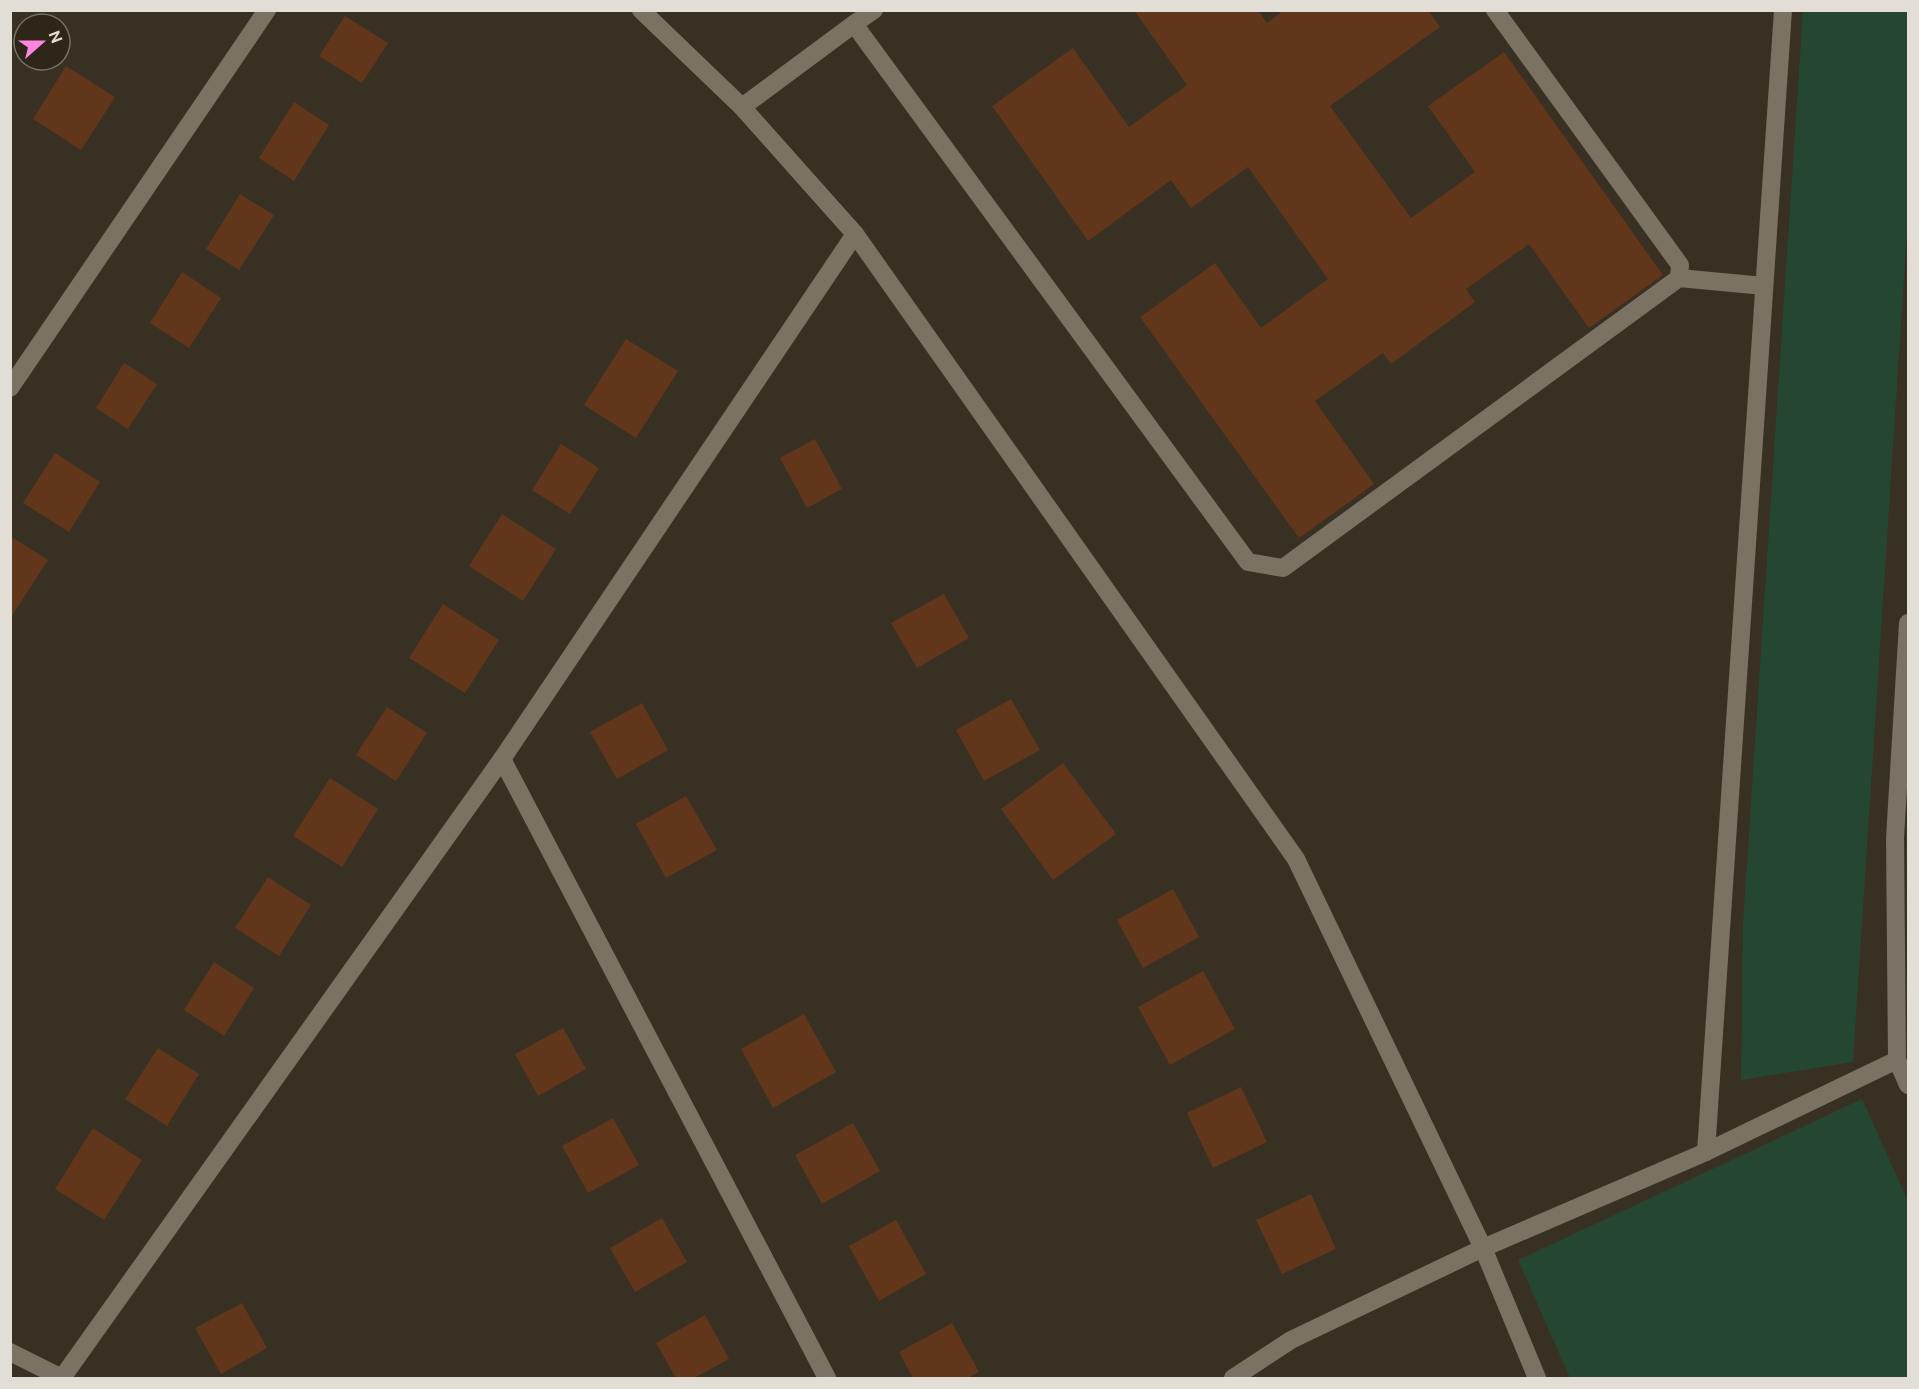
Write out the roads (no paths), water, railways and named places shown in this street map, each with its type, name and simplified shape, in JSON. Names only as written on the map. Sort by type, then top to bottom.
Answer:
[{"type":"street","points":[[10,388],[267,10]]},
{"type":"street","points":[[641,10],[742,107],[855,234],[1296,859],[1483,1248],[1537,1378]]},
{"type":"street","points":[[742,107],[874,10]]},
{"type":"street","points":[[1495,10],[1680,265],[1679,278]]},
{"type":"street","points":[[1706,1152],[1783,10]]},
{"type":"street","points":[[854,24],[1248,562],[1282,568],[1679,278],[1764,286]]},
{"type":"street","points":[[10,1352],[62,1378],[502,759],[855,234]]},
{"type":"street","points":[[1908,623],[1897,1060],[1908,1085]]},
{"type":"street","points":[[502,759],[827,1378]]},
{"type":"street","points":[[1233,1378],[1291,1340],[1483,1248],[1706,1152],[1897,1060]]}]
